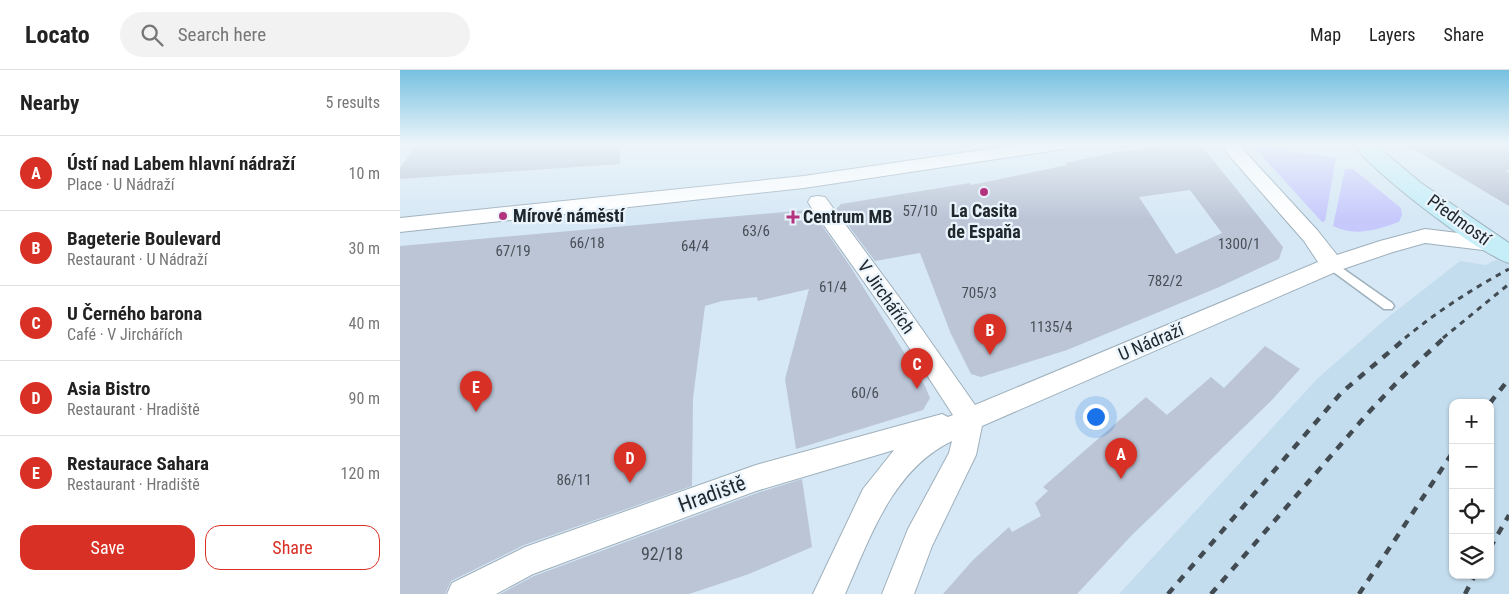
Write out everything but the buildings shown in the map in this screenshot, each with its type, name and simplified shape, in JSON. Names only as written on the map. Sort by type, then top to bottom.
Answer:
[{"type":"main road","name":"Předmostí","points":[[1391,169],[1500,249]]},
{"type":"street","points":[[400,225],[804,182],[892,169]]},
{"type":"street","points":[[1250,169],[1311,236],[1332,265]]},
{"type":"street","name":"V Jirchářích","points":[[818,202],[899,314],[970,419]]},
{"type":"street","name":"U Nádraží","points":[[829,594],[873,499],[906,457],[937,436],[970,419],[1332,265],[1387,246],[1425,236],[1500,249]]},
{"type":"street","points":[[898,594],[918,540],[962,455],[970,419]]},
{"type":"street","name":"Hradiště","points":[[463,594],[525,562],[756,478],[869,445],[970,419]]},
{"type":"lane","points":[[1332,265],[1388,306]]},
{"type":"shaded area","points":[[1274,169],[1334,169],[1325,221],[1322,222]]},
{"type":"shaded area","points":[[1345,169],[1354,169],[1401,208],[1402,215],[1399,222],[1382,228],[1357,232],[1333,226]]},
{"type":"shaded area","points":[[1509,253],[1509,594],[1119,594],[1318,378],[1387,318],[1460,261],[1486,265]]},
{"type":"railway","points":[[1405,338],[1456,301],[1509,269]]},
{"type":"railway","points":[[1443,338],[1509,284]]},
{"type":"railway","points":[[1168,594],[1341,393],[1407,337]]},
{"type":"railway","points":[[1211,594],[1369,412],[1402,377],[1445,337]]},
{"type":"railway","points":[[1493,399],[1509,379]]},
{"type":"railway","points":[[1359,594],[1449,458]]},
{"type":"railway","points":[[1494,541],[1509,515]]},
{"type":"railway","points":[[1465,594],[1473,579]]},
{"type":"place","name":"La Casita de Espaňa","points":[[984,192]]},
{"type":"place","name":"Mírové náměstí","points":[[503,216]]},
{"type":"place","name":"Centrum MB","points":[[793,217]]},
{"type":"place","name":"Bageterie Boulevard","points":[[990,355]]},
{"type":"place","name":"U Černého barona","points":[[917,389]]},
{"type":"place","name":"Restaurace Sahara","points":[[476,412]]},
{"type":"place","name":"Ústí nad Labem hlavní nádraží","points":[[1121,479]]},
{"type":"place","name":"Asia Bistro","points":[[630,483]]}]
